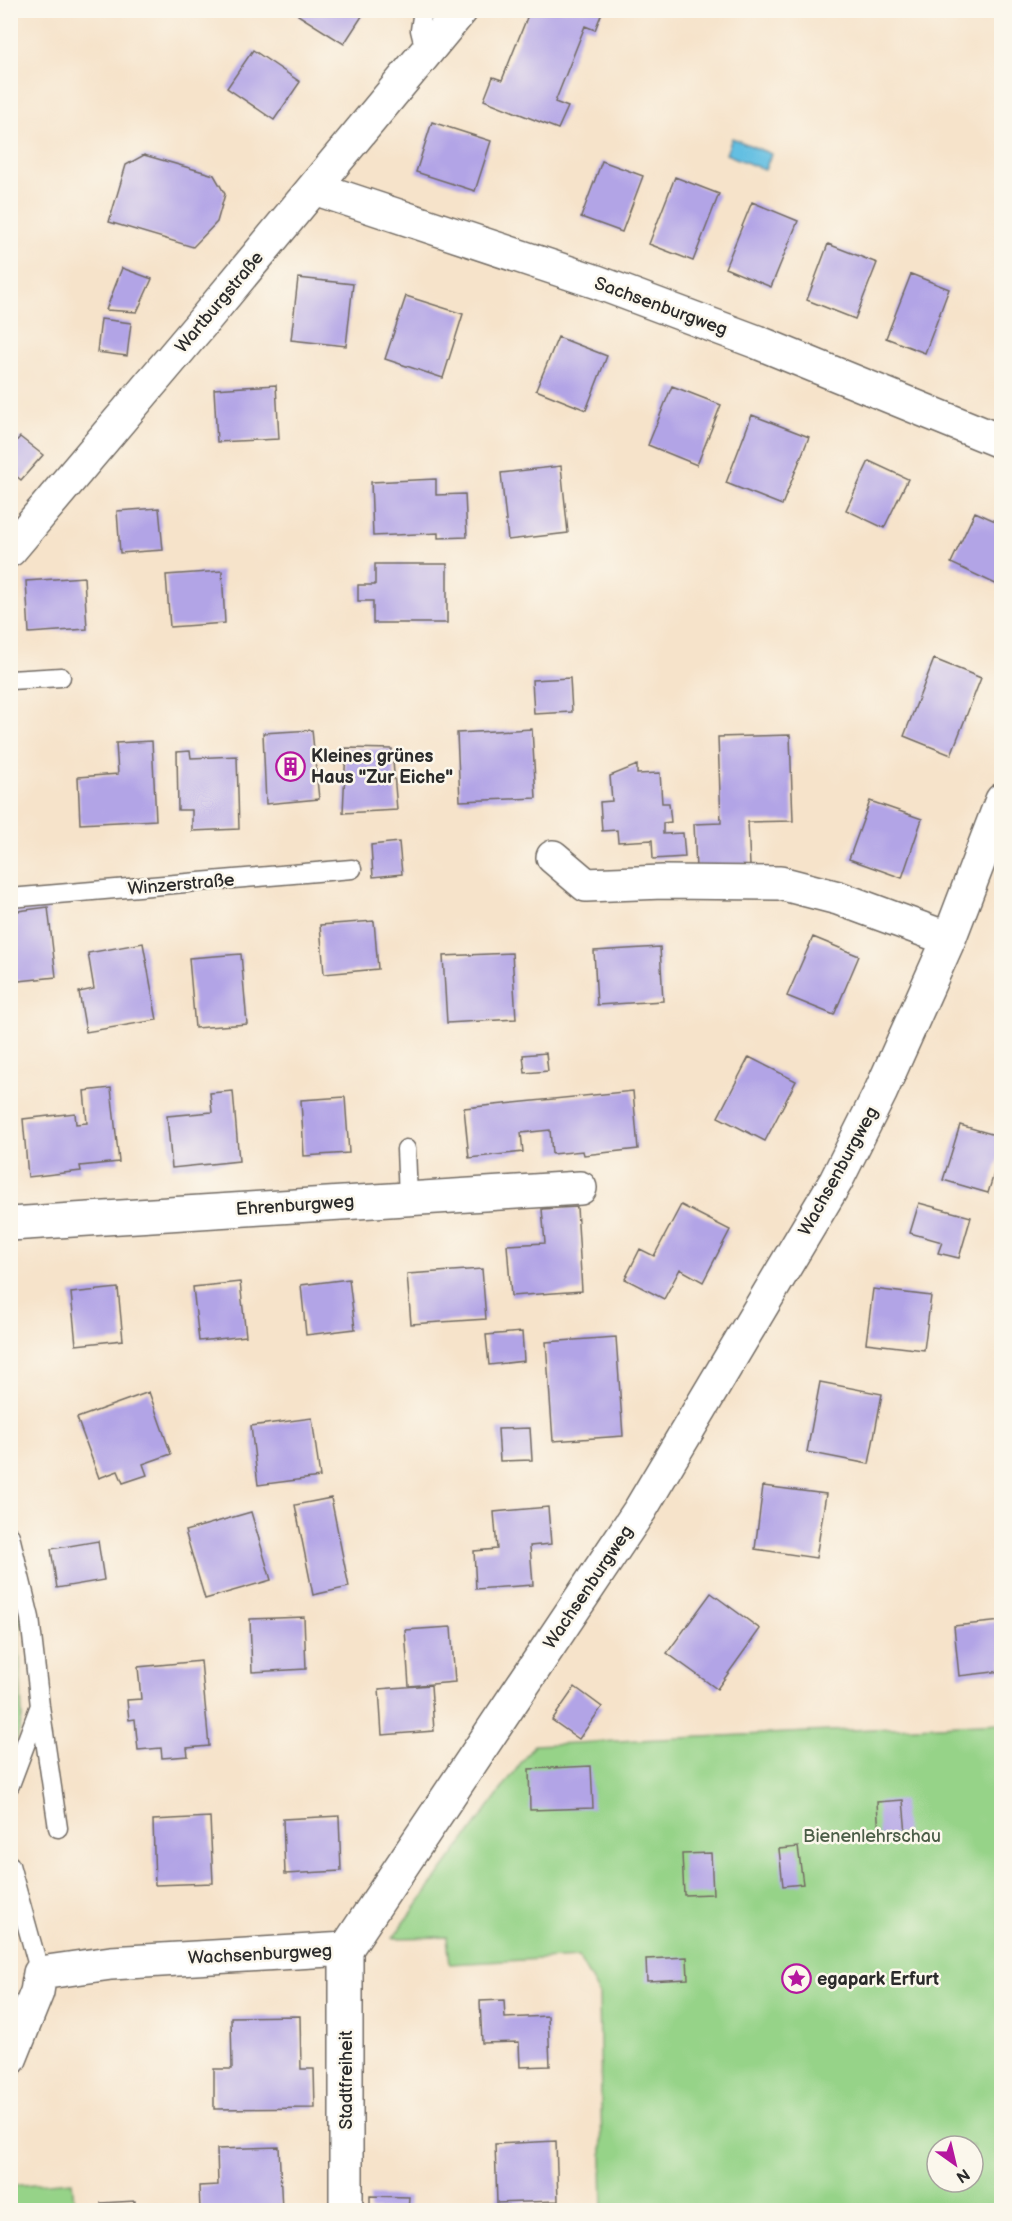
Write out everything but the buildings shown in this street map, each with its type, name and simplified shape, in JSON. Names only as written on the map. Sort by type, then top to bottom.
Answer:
[{"type":"street","name":"Wartburgstraße","points":[[10,550],[461,10]]},
{"type":"street","name":"Sachsenburgweg","points":[[314,188],[597,282],[746,338],[1002,442]]},
{"type":"street","name":"Wachsenburgweg","points":[[39,1973],[111,1963],[346,1949],[640,1510],[836,1181],[881,1091],[949,939],[1002,800]]},
{"type":"street","points":[[553,857],[586,885],[663,882],[780,883],[838,898],[949,939]]},
{"type":"street","name":"Ehrenburgweg","points":[[10,1224],[580,1188]]},
{"type":"street","name":"Stadtfreiheit","points":[[346,1949],[346,2211]]},
{"type":"street","points":[[10,2059],[37,1992],[39,1973]]},
{"type":"lane","points":[[423,10],[420,30],[426,54]]},
{"type":"lane","points":[[10,680],[61,677]]},
{"type":"lane","name":"Winzerstraße","points":[[10,898],[352,869]]},
{"type":"lane","points":[[406,1149],[408,1198]]},
{"type":"lane","points":[[10,1536],[30,1618],[58,1828]]},
{"type":"lane","points":[[10,1785],[40,1706]]},
{"type":"lane","points":[[10,1865],[39,1973]]},
{"type":"green space","points":[[10,1588],[21,1619],[19,1638],[22,1719],[10,1766]]},
{"type":"green space","name":"egapark Erfurt","points":[[1001,1723],[1001,2210],[603,2210],[599,1994],[578,1957],[450,1964],[447,1937],[393,1938],[534,1745]]},
{"type":"green space","points":[[72,2181],[75,2210],[11,2210],[11,2186]]},
{"type":"water","points":[[732,138],[771,154],[765,170],[726,154]]},
{"type":"place","name":"Kleines grünes Haus \"Zur Eiche\"","points":[[290,766]]},
{"type":"place","name":"egapark Erfurt","points":[[796,1979]]},
{"type":"park label","name":"Bienenlehrschau","points":[[872,1836]]}]
